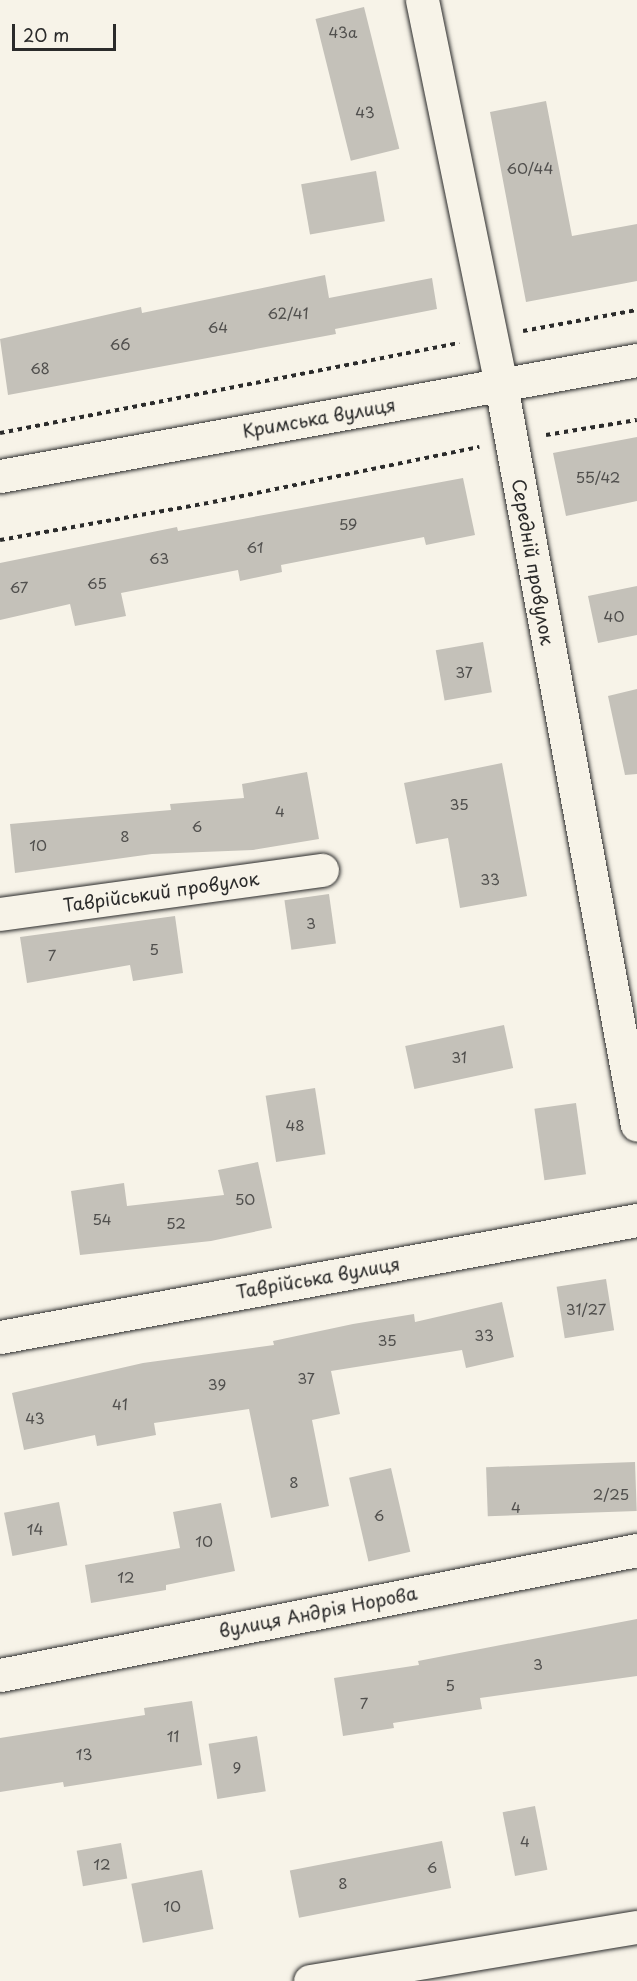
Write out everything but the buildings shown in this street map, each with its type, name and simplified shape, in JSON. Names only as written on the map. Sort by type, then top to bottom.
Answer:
[{"type":"street","name":"Середній провулок","points":[[422,0],[501,385],[637,1125]]},
{"type":"street","name":"Кримська вулиця","points":[[0,476],[637,360]]},
{"type":"street","name":"Таврійський провулок","points":[[0,914],[322,870]]},
{"type":"street","name":"Таврійська вулиця","points":[[0,1337],[637,1220]]},
{"type":"street","name":"вулиця Андрія Норова","points":[[0,1675],[637,1550]]},
{"type":"street","points":[[310,1981],[637,1928]]},
{"type":"path","points":[[0,433],[637,310]]},
{"type":"path","points":[[0,540],[213,502],[511,440],[637,420]]}]
